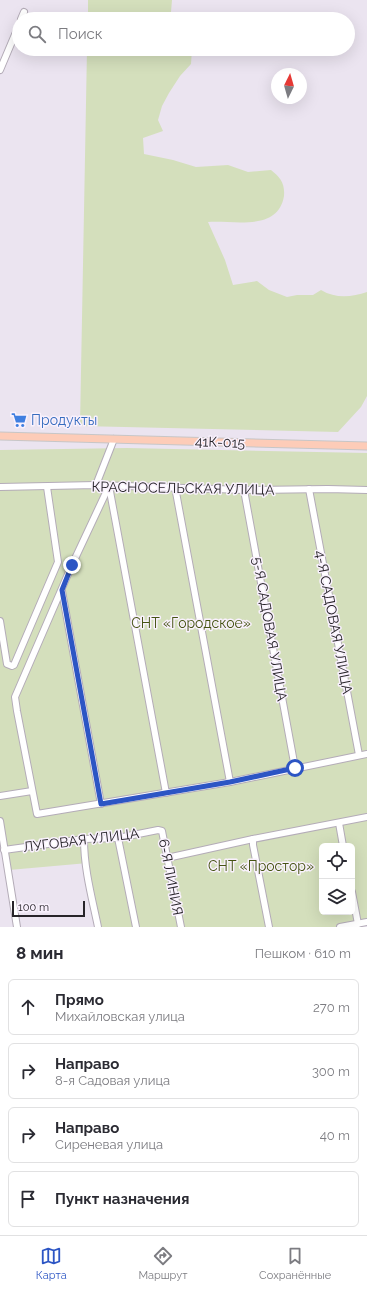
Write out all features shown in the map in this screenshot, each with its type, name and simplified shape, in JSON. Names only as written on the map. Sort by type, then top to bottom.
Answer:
[{"type":"main road","name":"41К-015","points":[[0,436],[367,446]]},
{"type":"street","points":[[0,70],[12,42]]},
{"type":"street","points":[[96,486],[114,439]]},
{"type":"street","points":[[109,486],[15,697],[37,814],[230,782],[367,754]]},
{"type":"street","points":[[109,486],[166,793]]},
{"type":"street","name":"КРАСНОСЕЛЬСКАЯ УЛИЦА","points":[[0,488],[109,486],[244,490],[367,490]]},
{"type":"street","points":[[0,621],[7,664],[10,666],[14,665],[58,562],[47,487]]},
{"type":"street","points":[[176,487],[230,782]]},
{"type":"street","name":"4-Я САДОВАЯ УЛИЦА","points":[[310,489],[359,755]]},
{"type":"street","name":"5-Я САДОВАЯ УЛИЦА","points":[[244,490],[295,768]]},
{"type":"street","points":[[62,590],[101,804]]},
{"type":"street","points":[[0,796],[32,791]]},
{"type":"street","points":[[167,858],[253,839],[367,817]]},
{"type":"street","points":[[0,821],[17,927]]},
{"type":"street","points":[[339,823],[342,843]]},
{"type":"street","name":"ЛУГОВАЯ УЛИЦА","points":[[4,850],[84,839],[118,838],[158,830]]},
{"type":"street","name":"6-Я ЛИНИЯ","points":[[158,830],[162,831],[181,927]]},
{"type":"street","points":[[118,838],[136,927]]},
{"type":"street","points":[[84,839],[84,852],[88,882],[98,927]]},
{"type":"street","points":[[253,839],[253,846],[269,927]]},
{"type":"street","points":[[355,908],[358,924]]},
{"type":"street","points":[[340,927],[367,922]]},
{"type":"green space","points":[[88,0],[172,0],[171,12],[88,12]]},
{"type":"green space","points":[[87,56],[192,56],[191,64],[180,76],[162,106],[158,120],[163,131],[143,138],[144,154],[173,160],[196,167],[228,165],[248,172],[271,170],[277,175],[284,187],[284,196],[280,207],[273,215],[264,220],[254,222],[208,222],[225,260],[233,285],[257,281],[269,290],[287,297],[297,295],[313,295],[321,290],[338,296],[356,295],[367,292],[367,396],[361,407],[338,432],[80,426]]},
{"type":"green space","name":"СНТ «Городское»","points":[[127,448],[367,453],[367,925],[359,927],[101,927],[88,863],[9,870],[0,826],[0,450]]},
{"type":"place","name":"Продукты","points":[[19,420]]},
{"type":"route","points":[[72,565],[62,590],[101,804],[230,782],[295,768]]},
{"type":"park label","name":"СНТ «Простор»","points":[[261,866]]}]
